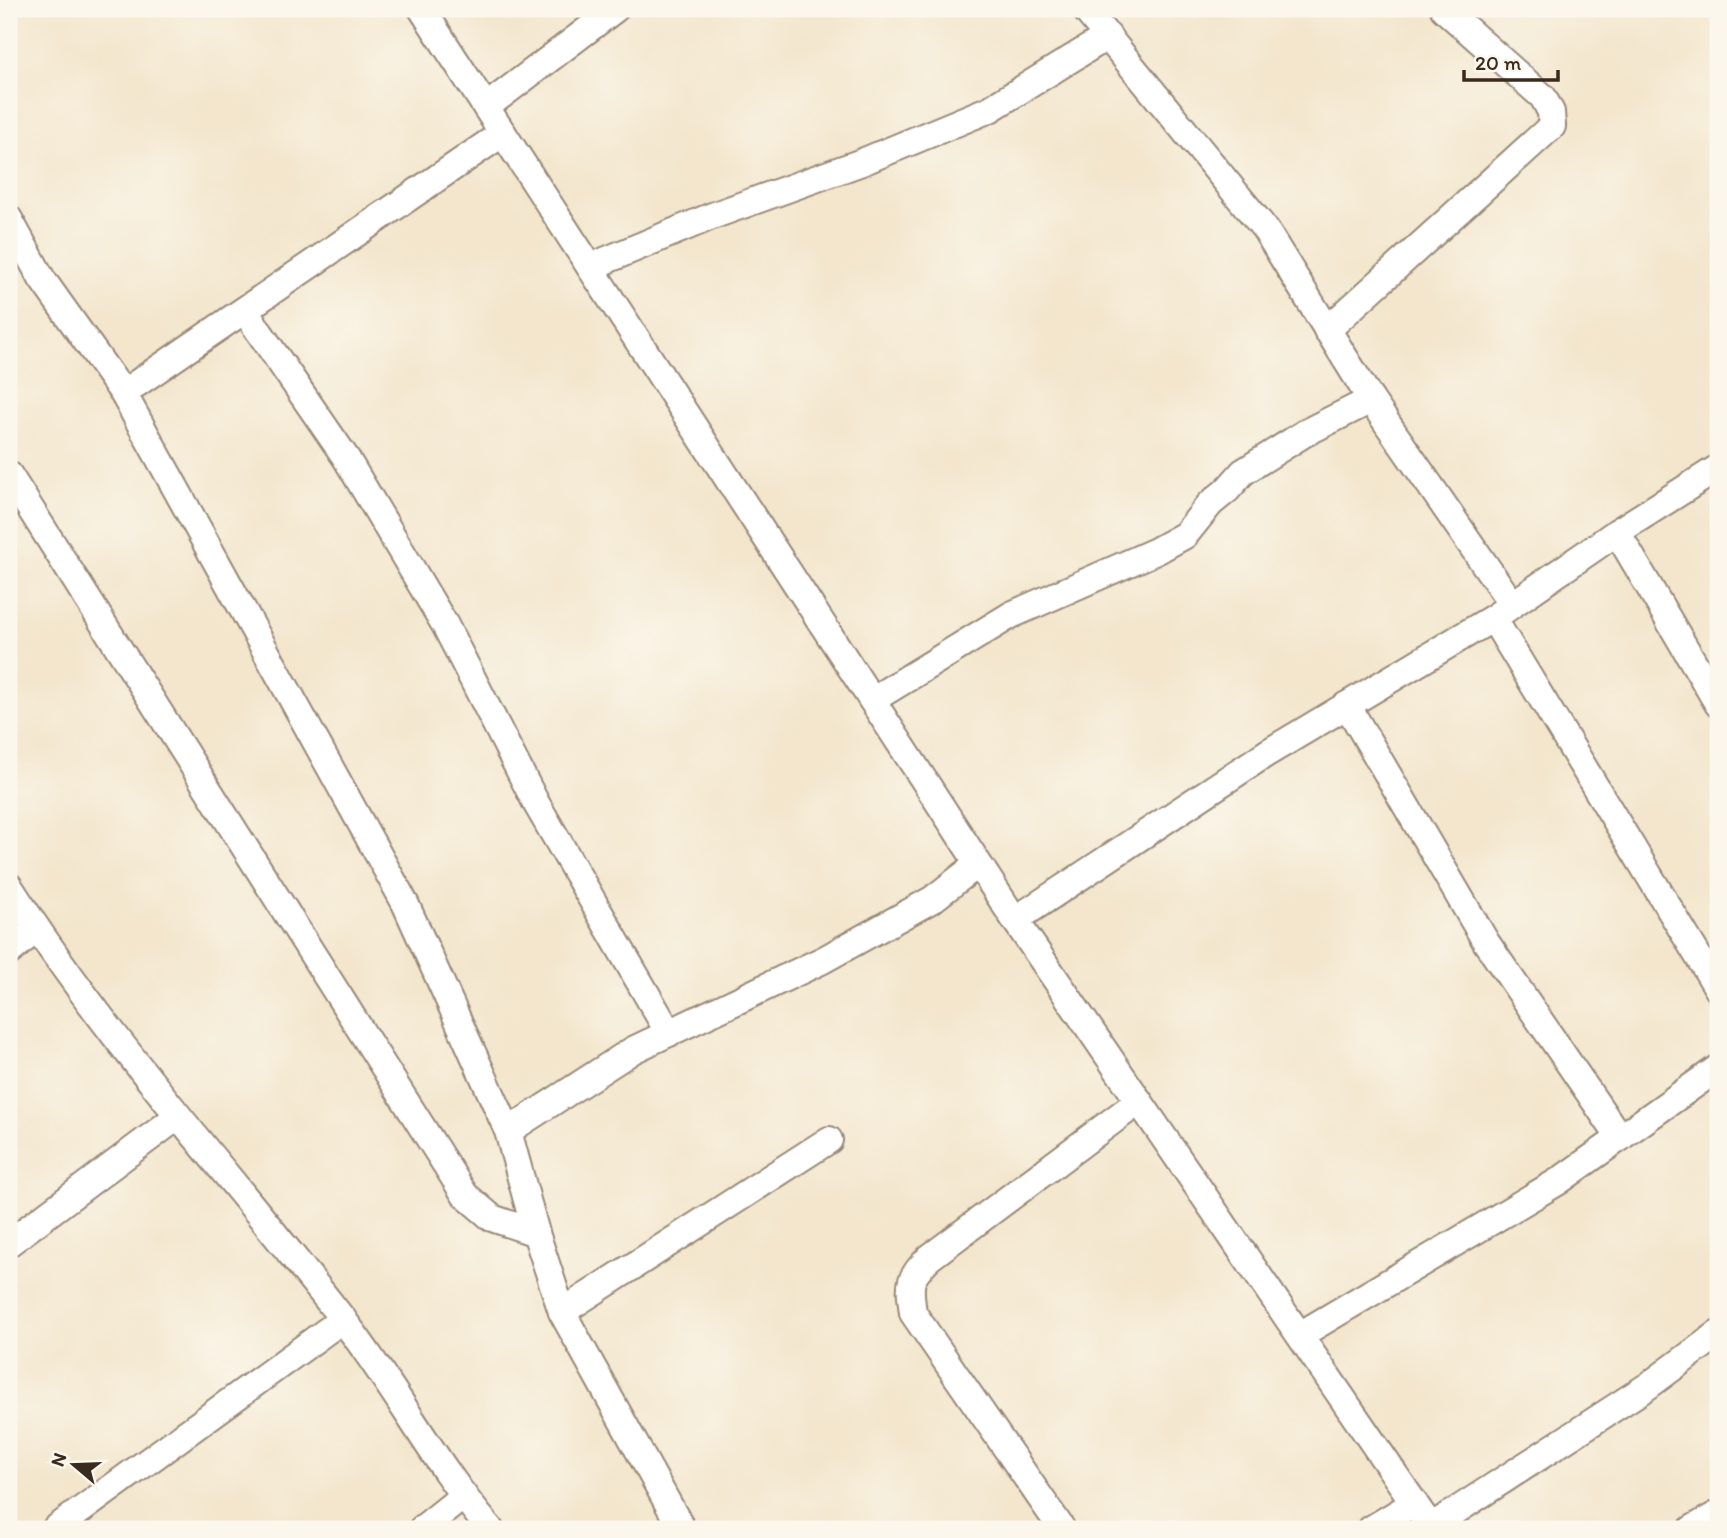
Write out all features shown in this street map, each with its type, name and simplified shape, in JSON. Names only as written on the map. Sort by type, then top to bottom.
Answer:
[{"type":"street","points":[[422,9],[1015,920],[1432,1528],[1648,1386],[1718,1334]]},
{"type":"street","points":[[486,107],[615,9]]},
{"type":"street","points":[[1085,9],[1265,229],[1503,611],[1718,989]]},
{"type":"street","points":[[1327,330],[1552,126],[1551,112],[1543,97],[1444,9]]},
{"type":"street","points":[[590,267],[712,216],[862,162],[990,108],[1108,36]]},
{"type":"street","points":[[123,393],[503,133]]},
{"type":"street","points":[[9,219],[42,279],[123,393],[405,902],[508,1131],[536,1233],[562,1312],[682,1529]]},
{"type":"street","points":[[245,311],[346,458],[445,625],[536,803],[669,1033]]},
{"type":"street","points":[[872,700],[1011,615],[1156,551],[1185,535],[1210,504],[1243,472],[1306,433],[1371,400]]},
{"type":"street","points":[[1015,920],[1267,753],[1503,611],[1718,468]]},
{"type":"street","points":[[9,475],[452,1177],[465,1195],[492,1218],[536,1233]]},
{"type":"street","points":[[1617,533],[1718,704]]},
{"type":"street","points":[[1347,705],[1486,942],[1620,1138]]},
{"type":"street","points":[[508,1131],[633,1050],[835,953],[933,899],[978,864]]},
{"type":"street","points":[[9,886],[36,929],[177,1117],[343,1319],[462,1497],[491,1529]]},
{"type":"street","points":[[9,952],[36,929]]},
{"type":"street","points":[[1300,1335],[1559,1181],[1718,1068]]},
{"type":"street","points":[[1062,1529],[913,1313],[910,1294],[912,1276],[929,1258],[1139,1101]]},
{"type":"street","points":[[9,1243],[177,1117]]},
{"type":"street","points":[[562,1312],[829,1140]]},
{"type":"street","points":[[55,1529],[343,1319]]},
{"type":"street","points":[[422,1529],[462,1497]]},
{"type":"street","points":[[1371,1529],[1414,1503]]},
{"type":"street","points":[[1692,1529],[1718,1514]]}]
